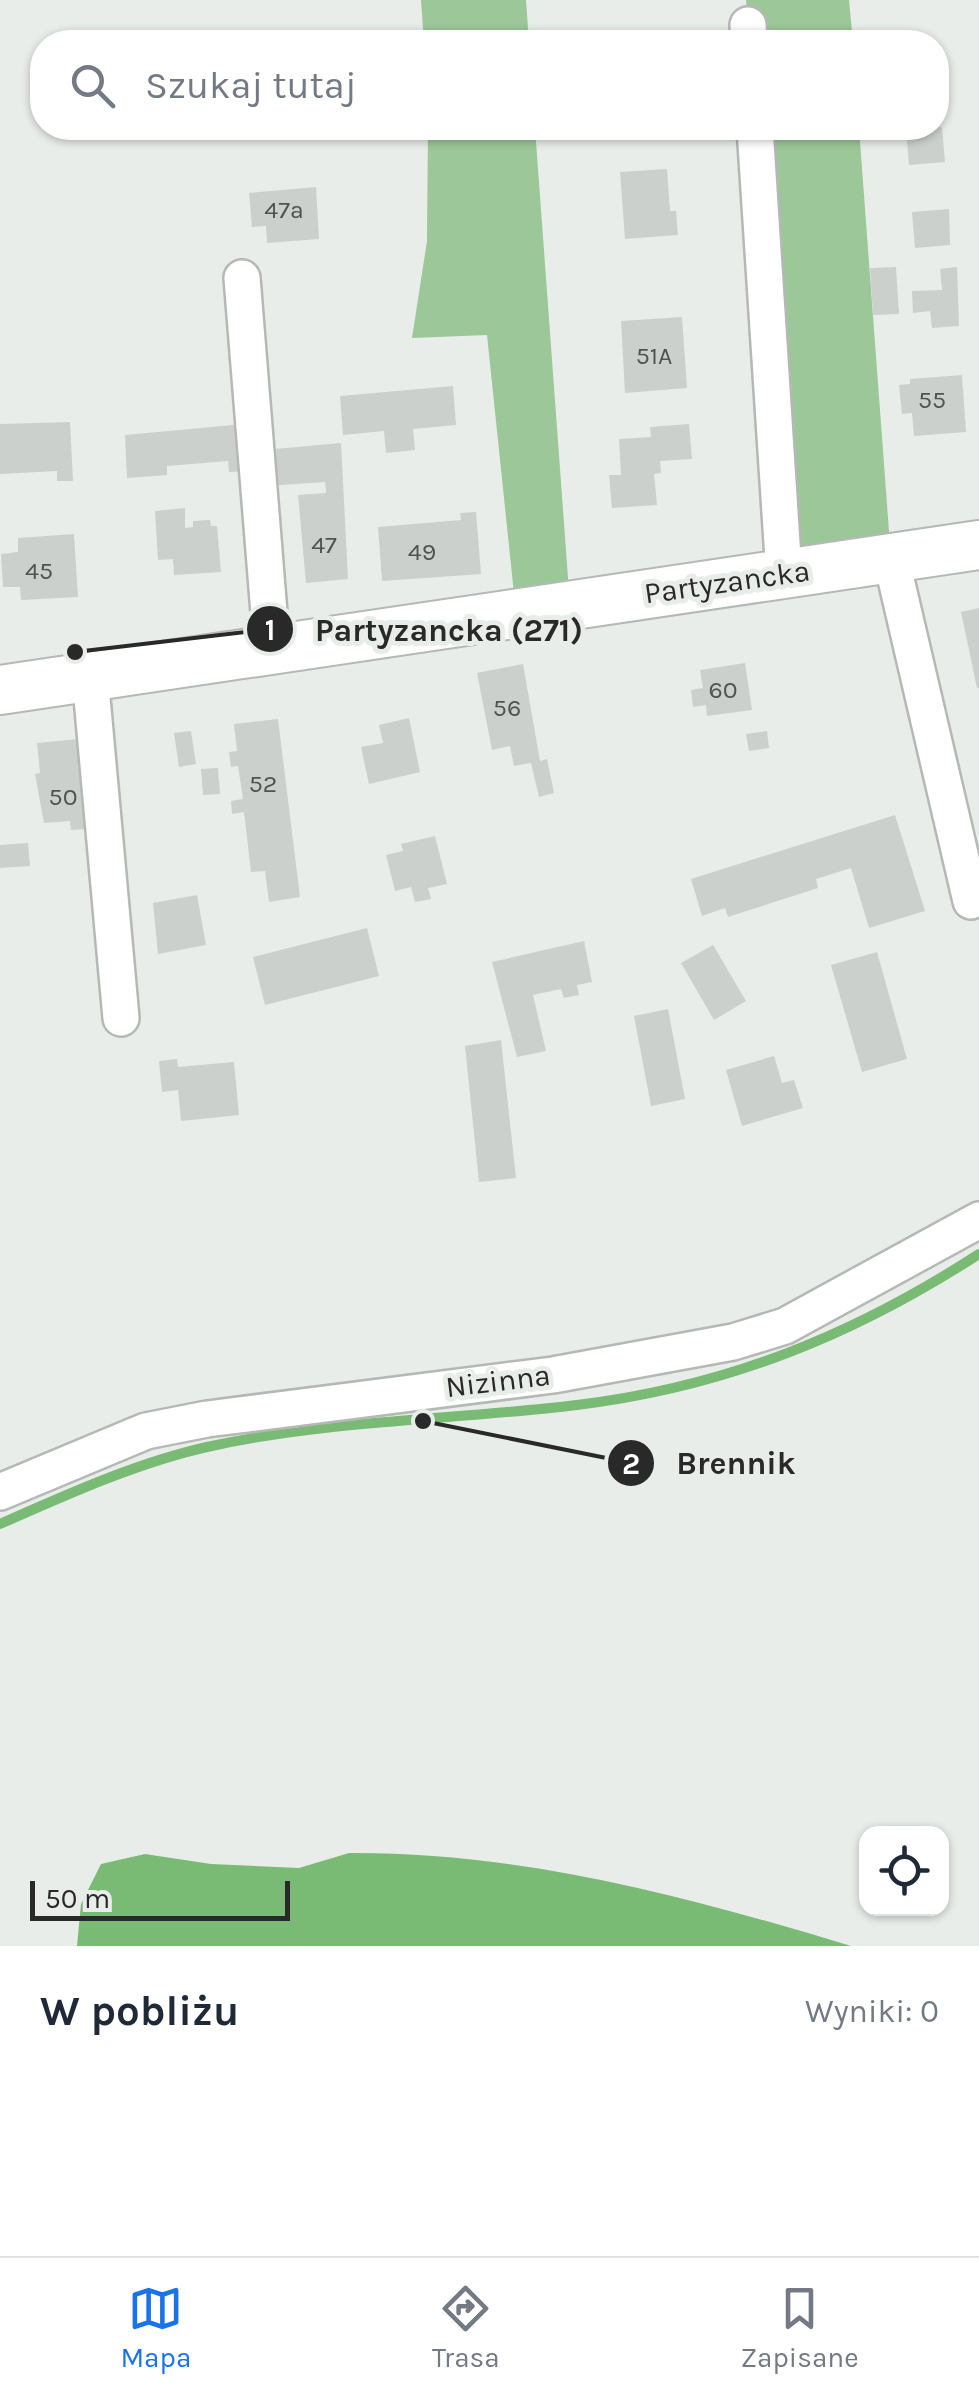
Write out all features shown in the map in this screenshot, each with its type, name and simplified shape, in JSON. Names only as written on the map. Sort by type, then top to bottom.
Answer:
[{"type":"main road","name":"Partyzancka","points":[[0,690],[979,545]]},
{"type":"street","points":[[756,140],[784,574]]},
{"type":"street","points":[[242,278],[272,650]]},
{"type":"street","points":[[891,558],[971,901]]},
{"type":"street","points":[[90,676],[121,1018]]},
{"type":"street","name":"Nizinna","points":[[0,1492],[93,1450],[177,1425],[553,1374],[733,1342],[785,1326],[979,1220]]},
{"type":"shaded area","points":[[421,0],[526,0],[528,30],[423,30]]},
{"type":"shaded area","points":[[746,0],[849,0],[852,30],[748,30]]},
{"type":"shaded area","points":[[428,140],[536,140],[570,605],[516,613],[487,335],[412,338],[427,241]]},
{"type":"shaded area","points":[[756,140],[860,140],[891,558],[784,574]]},
{"type":"shaded area","points":[[349,1853],[477,1860],[603,1880],[851,1946],[77,1946],[81,1904],[101,1864],[145,1854],[211,1864],[299,1868]]},
{"type":"building","points":[[907,140],[943,140],[945,162],[909,165]]},
{"type":"building","points":[[667,169],[670,211],[676,211],[678,235],[625,239],[620,172]]},
{"type":"building","points":[[316,187],[319,239],[267,243],[266,226],[252,227],[249,193]]},
{"type":"building","points":[[949,209],[950,245],[915,248],[912,212]]},
{"type":"building","points":[[896,267],[899,314],[873,315],[870,268]]},
{"type":"building","points":[[957,267],[959,326],[932,328],[930,311],[913,313],[912,291],[942,290],[940,269]]},
{"type":"building","points":[[682,317],[687,388],[625,393],[621,321]]},
{"type":"building","points":[[962,375],[966,432],[914,436],[912,413],[902,414],[899,385],[910,384],[910,379]]},
{"type":"building","points":[[453,386],[456,425],[413,429],[415,450],[386,453],[384,431],[343,435],[340,396]]},
{"type":"building","points":[[70,422],[73,481],[57,481],[57,471],[0,474],[0,424]]},
{"type":"building","points":[[244,424],[248,471],[229,472],[228,461],[167,466],[167,475],[127,478],[125,435]]},
{"type":"building","points":[[689,424],[692,459],[660,461],[661,473],[654,474],[657,505],[612,508],[609,475],[621,475],[619,439],[651,437],[650,427]]},
{"type":"building","points":[[341,443],[348,579],[306,583],[298,495],[326,493],[325,482],[267,486],[264,450]]},
{"type":"building","points":[[185,508],[185,528],[193,527],[193,521],[210,520],[211,526],[217,526],[221,572],[174,575],[173,559],[158,560],[155,511]]},
{"type":"building","points":[[476,512],[481,574],[382,581],[378,527],[461,520],[460,513]]},
{"type":"building","points":[[74,534],[78,597],[21,600],[20,587],[3,587],[1,554],[18,552],[18,538]]},
{"type":"building","points":[[979,608],[979,688],[977,688],[961,612]]},
{"type":"building","points":[[745,663],[752,710],[707,716],[706,705],[693,707],[691,690],[703,688],[700,670]]},
{"type":"building","points":[[523,664],[540,761],[547,759],[554,793],[539,797],[531,763],[514,766],[510,746],[492,750],[477,673]]},
{"type":"building","points":[[409,718],[420,772],[369,784],[361,747],[383,743],[379,725]]},
{"type":"building","points":[[278,719],[300,897],[269,902],[265,871],[251,872],[244,812],[232,814],[231,801],[243,799],[238,766],[231,767],[229,752],[237,751],[234,724]]},
{"type":"building","points":[[191,731],[196,764],[179,767],[174,733]]},
{"type":"building","points":[[767,731],[769,748],[749,751],[746,734]]},
{"type":"building","points":[[79,739],[88,829],[71,830],[70,821],[44,823],[35,774],[40,773],[37,743]]},
{"type":"building","points":[[218,768],[220,794],[203,795],[201,769]]},
{"type":"building","points":[[895,815],[925,911],[869,928],[851,868],[816,879],[818,888],[728,917],[725,908],[702,916],[691,879]]},
{"type":"building","points":[[435,836],[447,884],[428,888],[431,899],[415,902],[411,887],[395,891],[386,855],[403,851],[401,844]]},
{"type":"building","points":[[28,843],[30,866],[0,868],[0,845]]},
{"type":"building","points":[[197,895],[206,945],[158,954],[153,903]]},
{"type":"building","points":[[367,928],[379,976],[265,1005],[253,957]]},
{"type":"building","points":[[584,941],[592,982],[577,985],[579,995],[564,998],[561,989],[533,995],[546,1051],[517,1057],[492,962]]},
{"type":"building","points":[[713,945],[746,1001],[714,1020],[681,963]]},
{"type":"building","points":[[877,952],[907,1059],[862,1072],[831,965]]},
{"type":"building","points":[[668,1009],[685,1099],[651,1106],[634,1016]]},
{"type":"building","points":[[501,1040],[516,1178],[479,1182],[465,1046]]},
{"type":"building","points":[[774,1056],[782,1083],[794,1080],[803,1108],[742,1126],[726,1070]]},
{"type":"building","points":[[177,1059],[178,1067],[234,1062],[239,1115],[181,1121],[178,1090],[162,1092],[159,1061]]},
{"type":"waterway","points":[[0,1524],[128,1471],[207,1447],[298,1431],[577,1405],[632,1397],[737,1371],[836,1333],[979,1254]]},
{"type":"place","name":"Partyzancka (271)","points":[[75,652]]},
{"type":"place","name":"Brennik","points":[[423,1421]]}]
